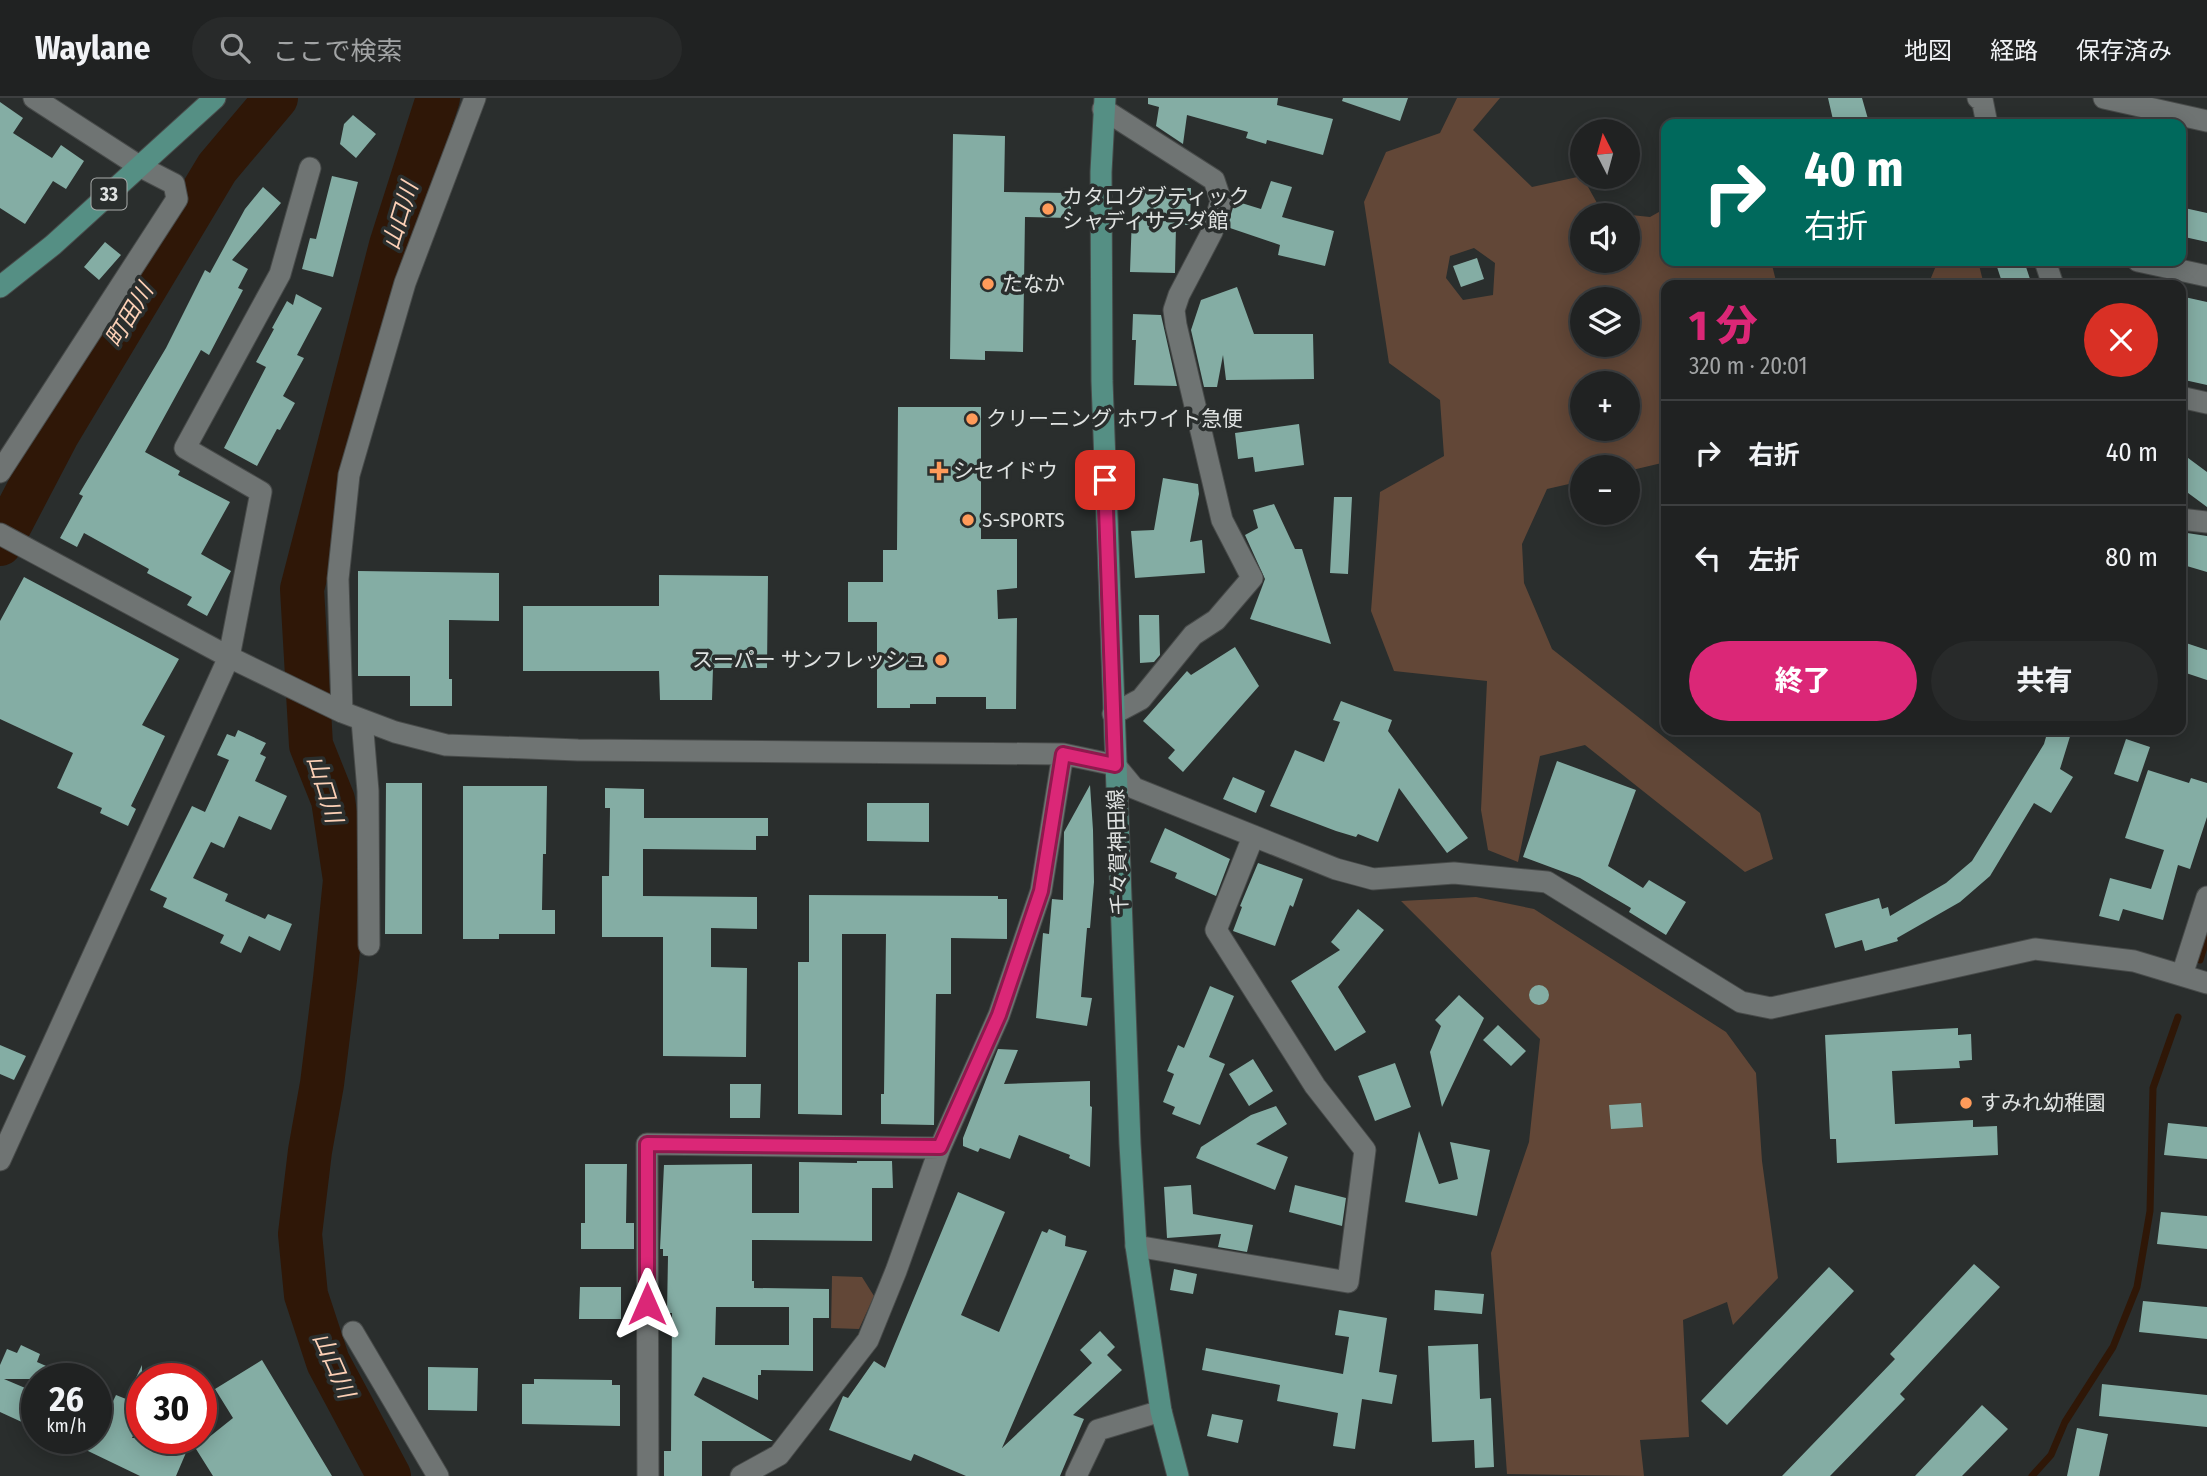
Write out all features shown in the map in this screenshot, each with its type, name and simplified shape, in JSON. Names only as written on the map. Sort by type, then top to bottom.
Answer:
[{"type":"main road","name":"33","points":[[0,287],[53,245],[215,98]]},
{"type":"main road","name":"千々賀神田線","points":[[1104,103],[1101,172],[1102,381],[1136,1246],[1161,1411],[1178,1476]]},
{"type":"street","points":[[0,472],[177,199],[174,184],[139,166],[34,98]]},
{"type":"street","points":[[369,945],[368,791],[352,716],[338,579],[349,475],[405,283],[475,98]]},
{"type":"street","points":[[1978,98],[1982,99],[1986,119]]},
{"type":"street","points":[[2104,98],[2207,121]]},
{"type":"street","points":[[1104,103],[1214,180],[1221,201],[1212,232],[1174,310],[1222,520],[1252,578],[1216,621],[1193,635],[1141,699],[1113,714]]},
{"type":"street","points":[[0,1160],[229,657],[261,492],[185,448],[280,274],[310,168]]},
{"type":"street","points":[[2161,266],[2207,276]]},
{"type":"street","points":[[2186,398],[2207,403]]},
{"type":"street","points":[[2186,520],[2207,522]]},
{"type":"street","points":[[0,534],[229,657],[352,716],[395,732],[446,745],[578,750],[1063,754],[1115,765],[1134,788],[1336,869],[1373,879],[1454,873],[1547,882],[1741,1002],[1771,1007],[2035,949],[2133,961],[2207,983]]},
{"type":"street","points":[[741,1476],[779,1455],[868,1340],[896,1271],[940,1147],[999,1015],[1041,891],[1063,754]]},
{"type":"street","points":[[1136,1246],[1348,1282],[1365,1150],[1315,1086],[1216,930],[1253,837]]},
{"type":"street","points":[[2182,975],[2207,897]]},
{"type":"street","points":[[648,1476],[647,1144],[940,1147]]},
{"type":"street","points":[[353,1332],[438,1476]]},
{"type":"street","points":[[1076,1476],[1098,1430],[1161,1411]]},
{"type":"shaded area","points":[[1457,98],[1500,98],[1473,130],[1532,187],[1570,179],[1570,189],[1589,189],[1597,203],[1570,203],[1570,273],[1640,273],[1640,216],[1650,217],[1661,211],[1661,266],[1772,266],[1776,280],[1661,280],[1661,463],[1640,468],[1640,455],[1570,455],[1570,484],[1547,489],[1522,544],[1524,583],[1552,649],[1760,813],[1773,859],[1745,872],[1585,745],[1540,756],[1518,862],[1488,850],[1481,810],[1487,681],[1394,671],[1371,611],[1380,492],[1444,456],[1440,400],[1389,363],[1364,202],[1386,152],[1440,133]],"holes":[[[1474,248],[1495,263],[1493,295],[1463,300],[1446,278],[1450,256]]]},
{"type":"shaded area","points":[[1936,266],[1979,266],[1983,280],[1930,280]]},
{"type":"shaded area","points":[[1476,897],[1534,909],[1726,1032],[1756,1073],[1762,1161],[1778,1278],[1733,1325],[1727,1302],[1683,1320],[1689,1437],[1640,1440],[1644,1476],[1507,1474],[1491,1253],[1529,1142],[1540,1039],[1401,901]]},
{"type":"shaded area","points":[[832,1276],[862,1277],[874,1296],[859,1329],[831,1328]]},
{"type":"building","points":[[1148,98],[1278,98],[1277,105],[1333,119],[1323,155],[1267,140],[1266,144],[1246,138],[1248,132],[1187,115],[1183,144],[1156,126],[1159,107],[1148,104]]},
{"type":"building","points":[[1343,98],[1408,98],[1400,121],[1342,101]]},
{"type":"building","points":[[1828,98],[1862,98],[1868,119],[1833,119]]},
{"type":"building","points":[[0,102],[23,118],[13,133],[52,158],[61,145],[84,161],[66,189],[53,181],[25,224],[0,208]]},
{"type":"building","points":[[353,115],[376,134],[356,158],[340,144],[344,124]]},
{"type":"building","name":"たなか","points":[[953,134],[1005,136],[1004,192],[1071,193],[1071,218],[1025,217],[1023,352],[985,351],[985,360],[950,359]]},
{"type":"building","points":[[332,176],[358,182],[333,277],[302,269],[310,238],[316,239]]},
{"type":"building","points":[[1271,181],[1292,187],[1282,217],[1334,231],[1325,266],[1278,255],[1280,245],[1227,227],[1235,201],[1261,209]]},
{"type":"building","points":[[263,187],[281,203],[232,260],[248,269],[238,288],[243,290],[209,355],[201,350],[145,452],[180,471],[178,475],[230,502],[201,554],[231,571],[207,616],[187,605],[192,597],[147,573],[149,569],[84,533],[77,547],[60,538],[83,496],[79,494],[166,348],[205,270],[210,273],[245,209]]},
{"type":"building","points":[[1133,187],[1191,188],[1190,225],[1176,225],[1175,273],[1130,272]]},
{"type":"building","points":[[2186,208],[2207,213],[2207,242],[2186,237]]},
{"type":"building","points":[[105,242],[121,255],[99,280],[84,267]]},
{"type":"building","points":[[1477,258],[1484,279],[1461,287],[1453,266]]},
{"type":"building","points":[[1997,266],[2026,266],[2030,280],[2001,280]]},
{"type":"building","points":[[1237,287],[1254,334],[1313,334],[1314,379],[1226,380],[1223,355],[1217,387],[1204,387],[1191,330],[1201,300]]},
{"type":"building","points":[[296,294],[322,308],[297,355],[304,358],[283,396],[295,403],[257,466],[224,448],[266,367],[256,362],[287,301],[293,305]]},
{"type":"building","points":[[2186,297],[2207,302],[2207,385],[2186,380]]},
{"type":"building","points":[[1133,314],[1161,315],[1177,386],[1134,385],[1136,340],[1132,340]]},
{"type":"building","points":[[898,407],[981,407],[981,539],[1017,539],[1017,588],[997,590],[998,619],[1017,618],[1016,709],[986,709],[986,697],[936,697],[936,704],[910,704],[910,708],[877,708],[877,622],[848,622],[848,582],[883,582],[883,550],[897,550]]},
{"type":"building","points":[[1299,424],[1304,465],[1255,472],[1253,457],[1238,459],[1235,433]]},
{"type":"building","points":[[2186,456],[2207,472],[2207,507],[2186,491]]},
{"type":"building","points":[[1163,478],[1198,484],[1199,494],[1190,542],[1202,540],[1205,573],[1135,578],[1131,531],[1154,530]]},
{"type":"building","points":[[1334,497],[1352,497],[1348,574],[1330,573]]},
{"type":"building","points":[[1274,504],[1295,549],[1302,549],[1331,644],[1250,619],[1265,579],[1245,535],[1258,528],[1253,510]]},
{"type":"building","points":[[2187,533],[2207,536],[2207,572],[2186,566]]},
{"type":"building","points":[[358,571],[499,573],[499,621],[449,620],[452,706],[410,706],[410,676],[358,676]]},
{"type":"building","points":[[659,575],[768,576],[767,668],[713,668],[712,700],[660,700],[659,671],[523,671],[523,606],[659,606]]},
{"type":"building","points":[[24,577],[179,659],[142,725],[165,736],[131,806],[136,809],[128,826],[100,813],[102,808],[57,788],[73,753],[0,719],[0,621]]},
{"type":"building","points":[[1139,615],[1159,615],[1160,655],[1154,662],[1140,663]]},
{"type":"building","points":[[2186,643],[2207,650],[2207,680],[2186,673]]},
{"type":"building","points":[[1235,647],[1259,686],[1183,772],[1168,758],[1175,750],[1143,721],[1187,671],[1191,675]]},
{"type":"building","points":[[1341,701],[1392,720],[1388,731],[1468,838],[1447,853],[1399,788],[1378,842],[1358,834],[1356,837],[1336,831],[1270,806],[1295,750],[1324,762],[1340,722],[1333,720]]},
{"type":"building","points":[[238,730],[266,743],[260,754],[266,757],[255,781],[287,796],[271,830],[239,816],[224,848],[211,842],[193,878],[228,894],[225,901],[265,919],[268,914],[292,924],[280,951],[249,936],[241,953],[220,943],[224,935],[163,907],[167,898],[150,890],[192,806],[205,812],[229,760],[217,755],[227,734],[235,737]]},
{"type":"building","points":[[2047,735],[2070,735],[2060,769],[2073,777],[2051,813],[2034,803],[1990,876],[1960,902],[1897,938],[1898,941],[1865,951],[1862,940],[1835,948],[1825,914],[1879,898],[1882,909],[1888,907],[1890,916],[1946,883],[1972,861],[2044,744]]},
{"type":"building","points":[[2126,739],[2150,747],[2138,782],[2114,774]]},
{"type":"building","points":[[1557,761],[1636,790],[1608,866],[1643,888],[1649,880],[1686,902],[1666,935],[1629,912],[1631,908],[1580,878],[1523,857]]},
{"type":"building","points":[[2148,770],[2189,783],[2191,778],[2207,783],[2207,817],[2190,869],[2178,865],[2163,920],[2123,909],[2119,921],[2099,916],[2110,878],[2151,889],[2164,850],[2125,838]]},
{"type":"building","points":[[1233,777],[1265,791],[1256,813],[1223,799]]},
{"type":"building","points":[[386,783],[422,783],[422,934],[385,934]]},
{"type":"building","points":[[1090,785],[1094,882],[1081,997],[1092,998],[1087,1026],[1036,1018],[1043,933],[1049,934],[1052,899],[1063,900],[1064,832]]},
{"type":"building","points":[[463,786],[547,786],[542,910],[555,910],[555,934],[499,934],[499,939],[463,939]]},
{"type":"building","points":[[605,788],[644,789],[644,818],[768,818],[768,836],[756,836],[756,850],[643,849],[643,896],[757,897],[757,929],[711,928],[711,967],[747,968],[746,1057],[663,1056],[663,937],[602,937],[602,876],[609,876],[610,808],[605,808]]},
{"type":"building","points":[[867,803],[929,803],[929,842],[867,841]]},
{"type":"building","points":[[1165,828],[1230,859],[1216,896],[1175,878],[1177,873],[1150,862]]},
{"type":"building","points":[[1258,863],[1303,879],[1275,946],[1233,931]]},
{"type":"building","points":[[809,895],[998,896],[998,899],[1007,899],[1007,939],[951,938],[951,994],[936,994],[934,1125],[881,1124],[881,1094],[884,1094],[886,934],[842,934],[842,1115],[798,1114],[798,962],[809,962]]},
{"type":"building","points":[[1358,909],[1384,930],[1338,987],[1366,1032],[1335,1051],[1291,981],[1340,950],[1331,942]]},
{"type":"building","points":[[1539,985],[1546,988],[1549,995],[1546,1002],[1539,1005],[1532,1002],[1529,995],[1532,988]]},
{"type":"building","points":[[1210,986],[1234,996],[1209,1057],[1225,1064],[1200,1125],[1172,1114],[1175,1107],[1163,1102],[1174,1074],[1167,1071],[1178,1045],[1184,1048]]},
{"type":"building","points":[[1459,995],[1484,1018],[1442,1107],[1430,1052],[1441,1026],[1435,1020]]},
{"type":"building","points":[[1498,1025],[1526,1051],[1511,1066],[1483,1040]]},
{"type":"building","points":[[1958,1028],[1958,1035],[1971,1034],[1972,1060],[1959,1061],[1960,1068],[1892,1071],[1895,1124],[1973,1120],[1973,1127],[1997,1126],[1998,1155],[1837,1163],[1836,1139],[1830,1139],[1825,1035]]},
{"type":"building","points":[[0,1045],[26,1056],[14,1080],[0,1074]]},
{"type":"building","points":[[998,1049],[1018,1050],[1004,1084],[1090,1081],[1090,1167],[1069,1158],[1070,1155],[1019,1135],[1010,1159],[980,1148],[978,1152],[963,1146],[963,1138]]},
{"type":"building","points":[[1253,1059],[1273,1091],[1249,1106],[1229,1074]]},
{"type":"building","points":[[1395,1063],[1411,1107],[1375,1121],[1358,1076]]},
{"type":"building","points":[[730,1084],[761,1084],[760,1118],[730,1118]]},
{"type":"building","points":[[1641,1103],[1643,1127],[1611,1129],[1609,1105]]},
{"type":"building","points":[[1276,1106],[1287,1124],[1256,1144],[1288,1157],[1275,1190],[1196,1158],[1201,1147],[1251,1115]]},
{"type":"building","points":[[2168,1123],[2207,1127],[2207,1159],[2164,1155]]},
{"type":"building","points":[[1419,1131],[1439,1184],[1458,1179],[1450,1142],[1490,1150],[1477,1216],[1405,1202]]},
{"type":"building","points":[[892,1161],[893,1188],[872,1188],[872,1241],[752,1240],[754,1288],[829,1289],[829,1318],[813,1318],[813,1371],[761,1370],[761,1375],[758,1375],[758,1400],[703,1377],[694,1395],[773,1441],[702,1441],[702,1476],[664,1476],[664,1451],[671,1451],[672,1313],[667,1313],[668,1256],[663,1256],[663,1249],[660,1249],[664,1165],[752,1164],[752,1213],[799,1213],[799,1162]],"holes":[[[716,1307],[789,1307],[789,1345],[715,1345]]]},
{"type":"building","points":[[585,1164],[627,1164],[626,1223],[634,1223],[634,1249],[581,1249],[581,1223],[585,1223]]},
{"type":"building","points":[[1191,1185],[1193,1214],[1253,1225],[1247,1252],[1218,1247],[1221,1234],[1167,1238],[1164,1187]]},
{"type":"building","points":[[1295,1185],[1346,1198],[1342,1226],[1289,1212]]},
{"type":"building","points":[[958,1192],[1005,1212],[961,1315],[999,1332],[1042,1231],[1047,1233],[1049,1229],[1066,1236],[1065,1246],[1087,1251],[1002,1448],[1092,1363],[1080,1350],[1100,1331],[1115,1347],[1107,1355],[1122,1370],[1073,1415],[1084,1419],[1060,1476],[966,1476],[914,1454],[911,1461],[829,1430],[843,1396],[848,1398],[874,1361],[885,1368]]},
{"type":"building","points":[[2161,1212],[2207,1216],[2207,1249],[2157,1244]]},
{"type":"building","points":[[1974,1264],[2000,1287],[1900,1394],[1905,1399],[1830,1476],[1782,1476],[1895,1359],[1890,1354]]},
{"type":"building","points":[[1829,1267],[1854,1291],[1727,1425],[1701,1401]]},
{"type":"building","points":[[1174,1269],[1197,1274],[1193,1294],[1170,1290]]},
{"type":"building","points":[[580,1287],[621,1287],[621,1319],[579,1319]]},
{"type":"building","points":[[1435,1290],[1484,1294],[1482,1314],[1434,1310]]},
{"type":"building","points":[[2143,1301],[2207,1307],[2207,1339],[2139,1332]]},
{"type":"building","points":[[1339,1310],[1387,1318],[1379,1372],[1397,1375],[1392,1404],[1362,1399],[1355,1449],[1333,1446],[1338,1413],[1277,1401],[1280,1385],[1202,1370],[1206,1348],[1343,1374],[1349,1337],[1335,1335]]},
{"type":"building","points":[[1478,1344],[1480,1399],[1491,1398],[1494,1467],[1475,1468],[1474,1440],[1432,1442],[1428,1346]]},
{"type":"building","points":[[21,1345],[40,1354],[37,1362],[39,1363],[21,1363],[21,1379],[4,1379],[21,1386],[21,1422],[0,1412],[0,1365],[7,1349],[17,1353]]},
{"type":"building","points":[[262,1360],[332,1476],[213,1476],[199,1454],[217,1454],[217,1431],[233,1418],[217,1388]]},
{"type":"building","points":[[428,1367],[478,1368],[477,1411],[428,1410]]},
{"type":"building","points":[[534,1379],[612,1380],[612,1385],[620,1385],[620,1426],[522,1424],[522,1384],[534,1384]]},
{"type":"building","points":[[2102,1384],[2207,1395],[2207,1427],[2099,1416]]},
{"type":"building","points":[[116,1395],[126,1399],[126,1454],[185,1454],[176,1476],[140,1476],[94,1454],[112,1454],[112,1403]]},
{"type":"building","points":[[1982,1405],[2008,1429],[1962,1476],[1915,1476]]},
{"type":"building","points":[[1212,1414],[1243,1420],[1238,1443],[1207,1436]]},
{"type":"building","points":[[2077,1428],[2108,1434],[2099,1476],[2067,1476]]},
{"type":"waterway","name":"町田川","points":[[0,544],[57,435],[217,168],[276,98]]},
{"type":"waterway","name":"山口川","points":[[389,1476],[328,1362],[306,1295],[300,1234],[310,1151],[322,1084],[345,880],[333,800],[311,745],[302,589],[391,245],[438,98]]},
{"type":"waterway","points":[[2200,960],[2207,937]]},
{"type":"waterway","points":[[2032,1476],[2051,1455],[2065,1422],[2113,1347],[2137,1287],[2150,1211],[2153,1088],[2178,1017]]},
{"type":"place","name":"カタログブティック シャディサラダ館","points":[[1048,209]]},
{"type":"place","name":"たなか","points":[[988,284]]},
{"type":"place","name":"クリーニング ホワイト急便","points":[[972,419]]},
{"type":"place","name":"シセイドウ","points":[[939,471]]},
{"type":"place","name":"S-SPORTS","points":[[968,520]]},
{"type":"place","name":"スーパー サンフレッシュ","points":[[941,660]]},
{"type":"place","name":"すみれ幼稚園","points":[[1966,1103]]},
{"type":"route","points":[[647,1304],[647,1144],[940,1147],[999,1015],[1041,891],[1063,754],[1115,765],[1105,480]]}]
